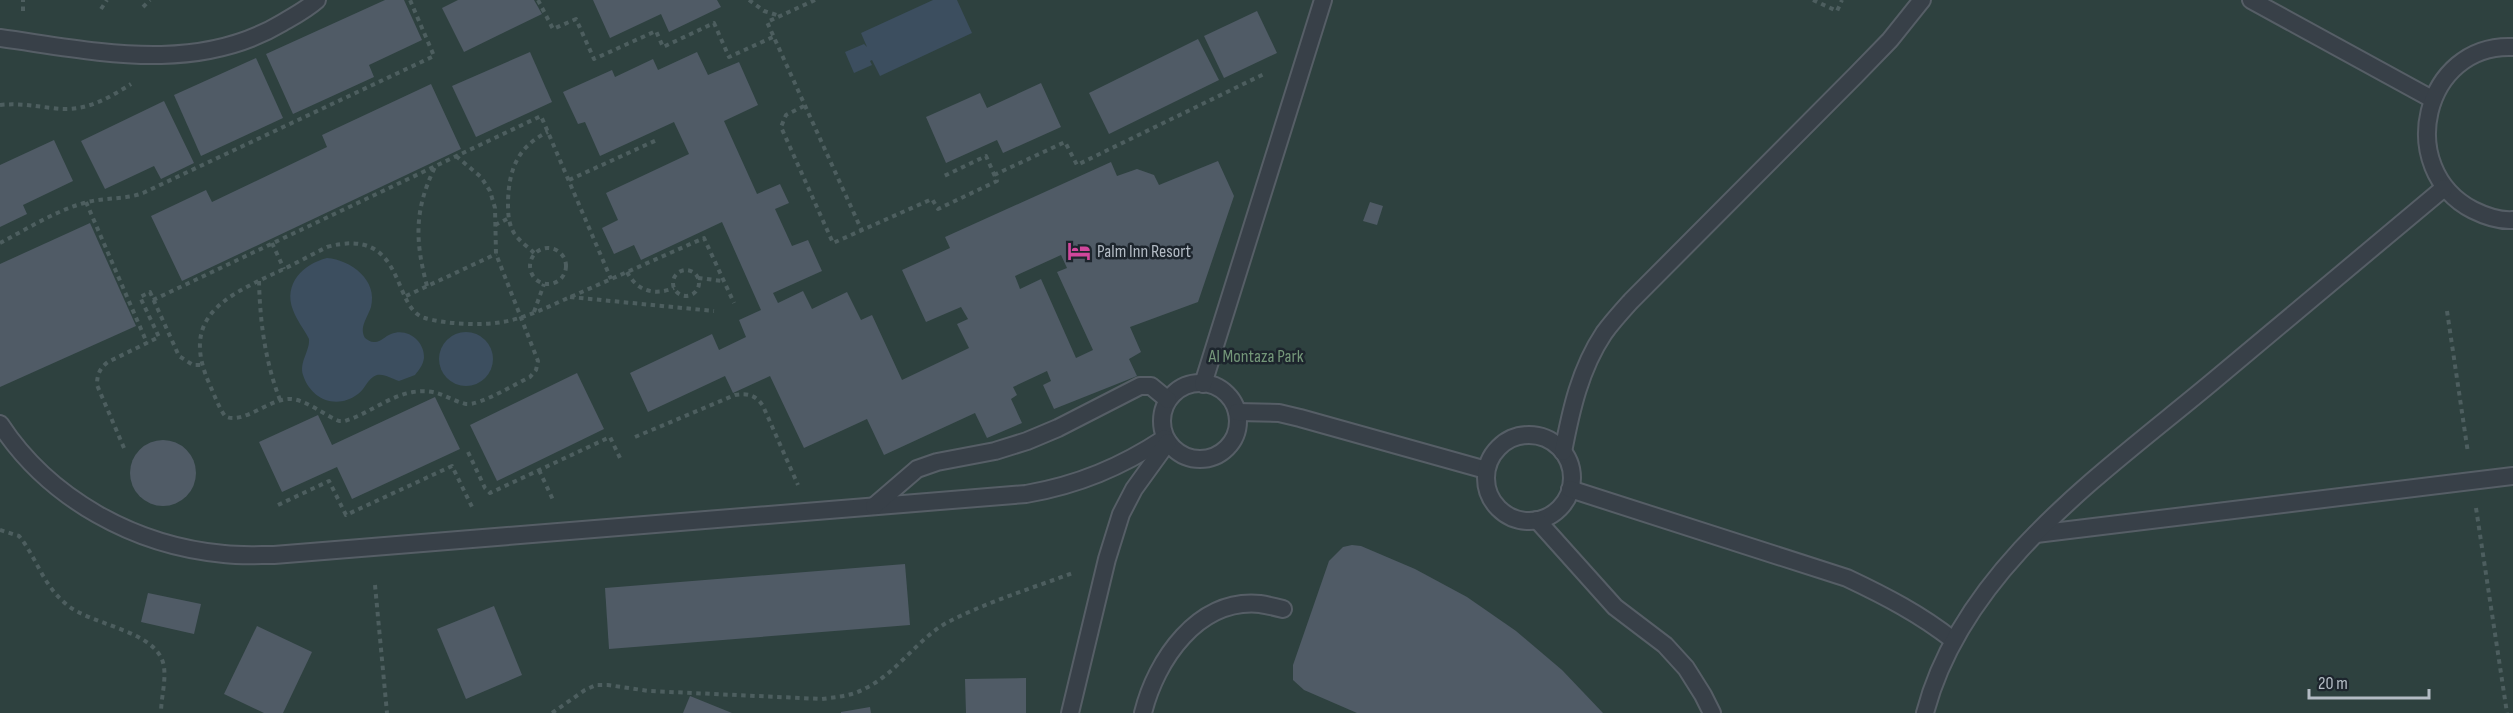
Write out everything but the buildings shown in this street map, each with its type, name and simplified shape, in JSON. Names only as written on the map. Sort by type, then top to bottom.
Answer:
[{"type":"lane","points":[[0,38],[121,55],[171,56],[221,49],[268,31],[317,0]]},
{"type":"lane","points":[[1203,384],[1323,0]]},
{"type":"lane","points":[[1563,452],[1571,410],[1584,370],[1605,333],[1631,301],[1869,62],[1922,0]]},
{"type":"lane","points":[[2251,0],[2432,99]]},
{"type":"lane","points":[[2513,47],[2502,46],[2473,55],[2449,74],[2432,99],[2425,130],[2429,160],[2444,188],[2461,204],[2483,215],[2513,220]]},
{"type":"lane","points":[[1924,713],[1931,690],[1953,640],[1983,595],[2063,506],[2444,188]]},
{"type":"lane","points":[[1203,384],[1224,392],[1237,412],[1237,425],[1226,448],[1215,456],[1202,459],[1189,458],[1177,452],[1167,440],[1161,424],[1162,412],[1168,400],[1184,387],[1203,384]]},
{"type":"lane","points":[[874,506],[917,469],[937,462],[995,451],[1027,441],[1058,428],[1140,386],[1151,386],[1168,400]]},
{"type":"lane","points":[[1237,412],[1279,413],[1486,470]]},
{"type":"lane","points":[[0,424],[10,439],[43,476],[83,507],[127,530],[175,546],[224,555],[274,555],[1026,494],[1056,489],[1114,469],[1167,440]]},
{"type":"lane","points":[[1519,436],[1535,436],[1551,441],[1563,452],[1572,476],[1570,489],[1564,504],[1551,514],[1537,520],[1520,520],[1505,514],[1493,503],[1486,487],[1486,470],[1492,455],[1504,443],[1519,436]]},
{"type":"lane","points":[[1070,713],[1107,559],[1121,514],[1134,489],[1167,440]]},
{"type":"lane","points":[[2036,534],[2513,476]]},
{"type":"lane","points":[[1570,489],[1847,578],[1897,602],[1926,619],[1953,640]]},
{"type":"lane","points":[[1537,520],[1615,607],[1665,645],[1686,668],[1712,713]]},
{"type":"lane","points":[[1143,713],[1158,671],[1190,628],[1211,614],[1233,606],[1258,604],[1283,609]]},
{"type":"path","points":[[101,9],[107,0]]},
{"type":"path","points":[[142,7],[150,0]]},
{"type":"path","points":[[0,243],[86,202],[118,200],[144,193],[434,56],[410,0]]},
{"type":"path","points":[[538,0],[553,29],[576,19],[594,59],[656,31],[663,47],[714,23],[729,57],[773,37]]},
{"type":"path","points":[[816,0],[767,22],[862,231]]},
{"type":"path","points":[[1813,0],[1837,11],[1842,0]]},
{"type":"path","points":[[751,1],[764,11],[781,16]]},
{"type":"path","points":[[0,105],[33,104],[53,109],[74,109],[95,105],[171,56]]},
{"type":"path","points":[[994,175],[1065,142],[1077,165],[1266,73]]},
{"type":"path","points":[[804,106],[786,115],[781,127],[833,243],[932,199],[938,209],[997,181],[986,156],[942,177]]},
{"type":"path","points":[[153,300],[541,116],[611,279]]},
{"type":"path","points":[[534,253],[516,237],[508,218],[509,177],[514,162],[523,149],[534,139],[548,132]]},
{"type":"path","points":[[569,180],[659,139]]},
{"type":"path","points":[[456,156],[481,177],[490,191],[495,208],[496,254],[520,318],[538,361],[536,370],[530,377],[479,402],[469,404],[444,394],[428,391],[412,392],[345,422],[333,419],[301,401],[290,399],[280,400],[240,417],[229,418],[222,412],[201,365],[198,347],[203,328],[212,311],[225,298],[327,247],[339,244],[366,246],[388,261],[415,313],[424,318],[485,324],[520,318],[704,238],[734,303]]},
{"type":"path","points":[[427,286],[418,246],[418,226],[426,186],[436,166]]},
{"type":"path","points":[[86,202],[147,343]]},
{"type":"path","points":[[495,225],[508,218]]},
{"type":"path","points":[[272,243],[284,269]]},
{"type":"path","points":[[550,247],[558,250],[564,256],[567,265],[560,280],[553,284],[544,284],[532,275],[530,267],[534,253],[550,247]]},
{"type":"path","points":[[406,296],[496,254]]},
{"type":"path","points":[[685,270],[693,272],[698,278],[699,286],[695,293],[687,296],[680,294],[674,288],[677,273],[685,270]]},
{"type":"path","points":[[627,272],[631,280],[646,291],[665,292],[674,288]]},
{"type":"path","points":[[698,278],[724,281]]},
{"type":"path","points":[[259,281],[260,319],[265,351],[280,400]]},
{"type":"path","points":[[534,312],[544,284]]},
{"type":"path","points":[[124,448],[97,385],[97,378],[103,366],[108,362],[159,338],[140,297],[150,292],[179,356],[193,365],[201,365]]},
{"type":"path","points":[[569,297],[714,311]]},
{"type":"path","points":[[635,437],[735,395],[751,395],[763,406],[809,511]]},
{"type":"path","points":[[468,452],[485,488],[490,492],[610,437],[620,458]]},
{"type":"path","points":[[278,505],[329,481],[346,515],[452,466],[486,537]]},
{"type":"path","points":[[0,530],[19,536],[45,581],[66,605],[86,618],[139,637],[155,648],[164,666],[161,713]]},
{"type":"path","points":[[552,713],[596,685],[649,691],[822,699],[844,696],[866,688],[885,675],[915,646],[947,623],[1107,559]]},
{"type":"path","points":[[375,585],[387,713]]},
{"type":"green space","name":"Al Montaza Park","points":[[0,0],[2513,0],[2513,713],[0,713]]},
{"type":"water","points":[[933,0],[957,0],[972,33],[880,76],[872,60],[870,61],[872,65],[854,73],[845,52],[864,44],[867,47],[861,33]]},
{"type":"water","points":[[327,258],[353,267],[361,273],[370,288],[371,307],[363,327],[365,338],[376,342],[391,334],[403,332],[414,337],[422,346],[424,358],[415,375],[399,381],[376,375],[358,394],[342,401],[326,400],[312,391],[302,370],[309,339],[296,318],[291,292],[297,276],[303,270]]},
{"type":"water","points":[[466,332],[476,334],[485,340],[491,349],[493,359],[491,369],[485,378],[476,384],[466,386],[456,384],[447,378],[441,369],[439,359],[441,349],[447,340],[456,334]]},
{"type":"place","name":"Palm Inn Resort","points":[[1079,251]]}]
